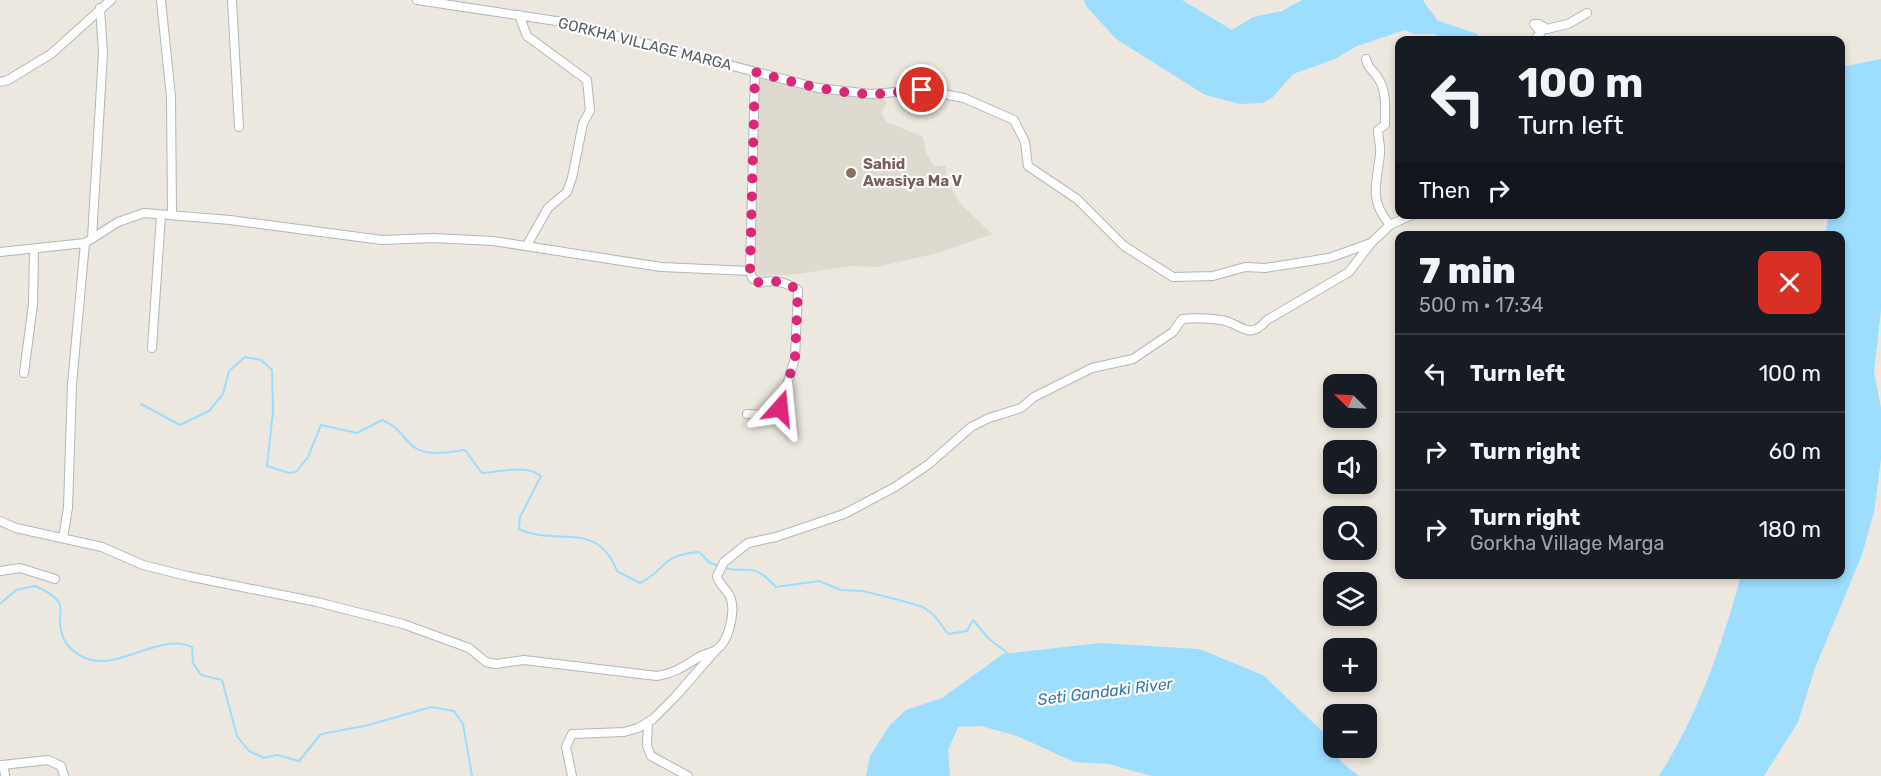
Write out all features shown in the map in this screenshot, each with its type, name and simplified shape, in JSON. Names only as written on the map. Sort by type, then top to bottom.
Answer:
[{"type":"street","points":[[0,82],[8,80],[51,54],[111,0]]},
{"type":"street","points":[[162,0],[171,97],[171,215]]},
{"type":"street","points":[[232,0],[239,127]]},
{"type":"street","name":"GORKHA VILLAGE MARGA","points":[[417,0],[519,15],[638,40],[819,88],[871,94],[941,92],[983,104],[1014,120],[1025,142],[1028,166],[1077,199],[1124,246],[1173,277],[1213,276],[1245,267],[1265,268],[1329,258],[1371,243],[1390,225],[1403,219]]},
{"type":"street","points":[[63,538],[68,508],[72,384],[88,241],[103,53],[100,8]]},
{"type":"street","points":[[1538,36],[1541,32],[1534,24],[1547,29],[1558,28],[1587,13]]},
{"type":"street","points":[[519,15],[526,36],[587,80],[590,111],[583,123],[578,156],[567,192],[548,208],[527,245]]},
{"type":"street","points":[[1366,59],[1367,68],[1378,78],[1385,98],[1385,125],[1378,130],[1381,150],[1375,200],[1379,212],[1390,225]]},
{"type":"street","points":[[747,414],[767,415],[780,408],[795,358],[794,332],[799,298],[798,290],[788,284],[772,280],[760,283],[752,279],[750,271],[755,72]]},
{"type":"street","points":[[0,252],[88,241],[136,215],[171,215],[230,219],[382,240],[433,238],[527,245],[661,267],[750,271]]},
{"type":"street","points":[[152,348],[161,215]]},
{"type":"street","points":[[572,776],[567,747],[572,734],[624,732],[648,722],[675,697],[716,650],[727,634],[732,612],[731,597],[719,584],[717,576],[724,562],[748,543],[776,537],[844,514],[895,487],[929,464],[971,428],[989,418],[1021,408],[1034,397],[1092,368],[1133,359],[1173,332],[1182,320],[1223,320],[1249,331],[1259,329],[1267,320],[1349,272],[1371,243]]},
{"type":"street","points":[[24,373],[33,303],[34,249]]},
{"type":"street","points":[[0,521],[16,528],[102,547],[143,564],[187,576],[317,602],[403,624],[469,648],[486,662],[496,664],[524,660],[657,676],[674,674],[698,658],[716,650]]},
{"type":"street","points":[[0,572],[20,568],[55,579]]},
{"type":"street","points":[[648,722],[647,746],[651,756],[688,776]]},
{"type":"street","points":[[5,776],[1,765],[48,760],[61,766],[64,776]]},
{"type":"shaded area","name":"Sahid Awasiya Ma V","points":[[759,76],[811,90],[882,98],[887,103],[881,113],[887,122],[923,137],[926,152],[934,166],[946,166],[946,179],[960,203],[992,234],[938,253],[877,267],[851,266],[797,274],[752,276]]},
{"type":"water","points":[[1084,0],[1182,0],[1232,30],[1253,17],[1282,11],[1302,0],[1423,0],[1437,19],[1438,28],[1436,34],[1414,34],[1405,30],[1357,46],[1335,59],[1293,74],[1273,97],[1263,103],[1240,104],[1205,95],[1116,39],[1086,6]]},
{"type":"water","points":[[1881,59],[1881,310],[1874,372],[1881,408],[1881,459],[1874,512],[1862,555],[1815,668],[1798,722],[1764,776],[1659,776],[1698,703],[1726,628],[1740,579],[1845,579],[1845,231],[1826,231],[1828,219],[1845,219],[1845,66]]},
{"type":"water","name":"Seti Gandaki River","points":[[1099,643],[1199,649],[1263,675],[1322,731],[1323,758],[1339,758],[1359,776],[1152,776],[1108,764],[1074,762],[1017,736],[981,726],[958,727],[948,750],[950,776],[866,776],[870,756],[890,725],[906,710],[942,698],[1003,654]]},
{"type":"waterway","points":[[1422,23],[1461,36]]},
{"type":"waterway","points":[[141,404],[180,425],[209,411],[223,394],[229,371],[245,357],[261,360],[272,370],[273,411],[267,466],[289,473],[296,472],[308,457],[321,425],[357,433],[382,420],[397,429],[419,450],[439,453],[465,450],[482,473],[513,470],[535,472],[541,476],[520,517],[519,529],[533,534],[575,537],[599,545],[609,555],[617,571],[640,583],[671,559],[686,554],[699,552],[710,563],[720,566]]},
{"type":"waterway","points":[[725,568],[758,572],[776,587],[819,581],[841,590],[863,591],[923,607],[934,615],[948,634],[967,631],[973,620],[989,639],[1009,654]]},
{"type":"waterway","points":[[0,604],[16,590],[35,586],[46,591],[60,605],[60,626],[66,643],[79,655],[98,661],[125,657],[166,644],[192,647],[193,663],[201,675],[222,680],[237,736],[249,751],[264,758],[277,755],[299,761],[321,734],[369,725],[431,707],[454,711],[463,724],[472,776]]},
{"type":"place","name":"Sahid Awasiya Ma V","points":[[851,173]]},
{"type":"route","points":[[780,408],[795,358],[794,332],[799,298],[798,290],[788,284],[772,280],[760,283],[752,279],[750,271],[755,72],[819,88],[843,91],[871,94],[922,90]]}]
